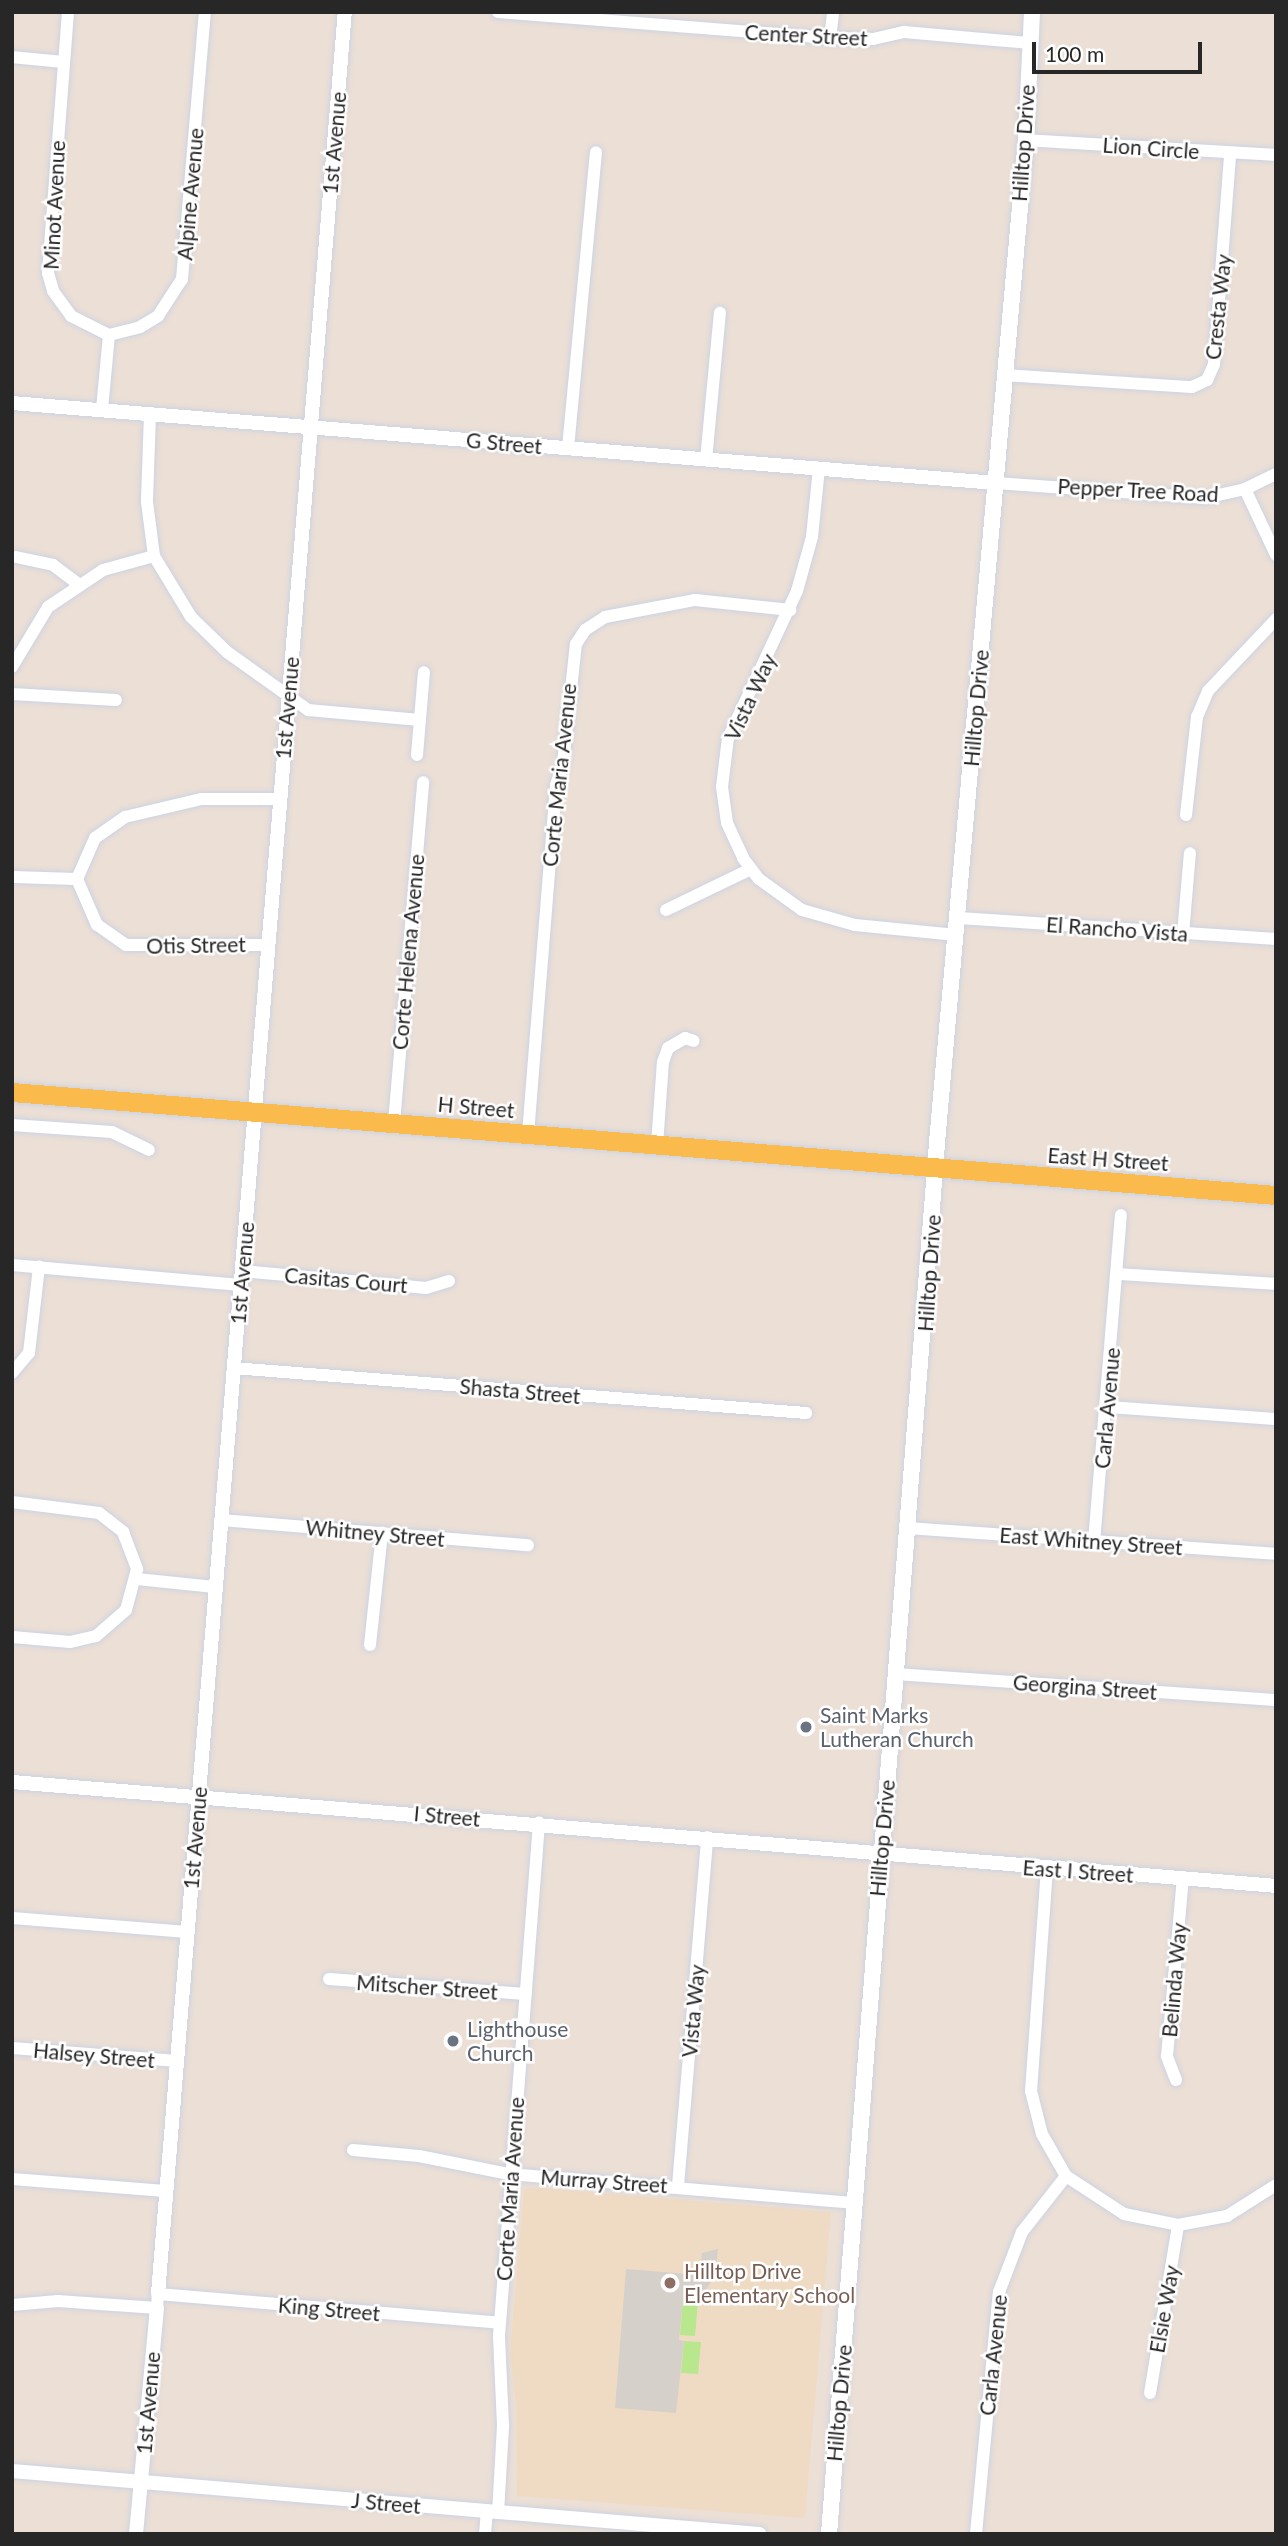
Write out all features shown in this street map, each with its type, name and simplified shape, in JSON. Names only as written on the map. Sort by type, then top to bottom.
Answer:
[{"type":"main road","name":"Hilltop Drive","points":[[829,2534],[906,1528],[1026,140],[1032,12]]},
{"type":"main road","name":"H Street","points":[[12,1092],[937,1168]]},
{"type":"main road","name":"East H Street","points":[[937,1168],[1276,1195]]},
{"type":"street","name":"Minot Avenue","points":[[68,12],[48,273],[53,291],[71,316],[109,335]]},
{"type":"street","name":"Alpine Avenue","points":[[109,335],[140,327],[158,316],[182,279],[205,12]]},
{"type":"street","name":"1st Avenue","points":[[136,2534],[158,2301],[345,12]]},
{"type":"street","name":"Center Street","points":[[498,12],[830,38],[873,39],[905,32],[1029,43]]},
{"type":"street","points":[[830,38],[833,12]]},
{"type":"street","points":[[12,57],[63,62]]},
{"type":"street","name":"Lion Circle","points":[[1026,140],[1276,155]]},
{"type":"street","points":[[568,448],[596,152]]},
{"type":"street","name":"Cresta Way","points":[[1004,375],[1192,387],[1207,380],[1214,364],[1230,153]]},
{"type":"street","points":[[706,460],[720,313]]},
{"type":"street","points":[[102,409],[109,335]]},
{"type":"street","name":"G Street","points":[[12,403],[996,483]]},
{"type":"street","points":[[150,414],[147,502],[154,556],[174,594],[203,630],[308,710],[421,720]]},
{"type":"street","name":"Vista Way","points":[[819,468],[812,537],[790,610],[726,751],[725,812],[736,846],[751,869],[781,898],[825,919],[958,926]]},
{"type":"street","name":"Pepper Tree Road","points":[[996,483],[1205,498],[1245,489],[1276,474]]},
{"type":"street","points":[[1245,489],[1276,555]]},
{"type":"street","points":[[12,667],[48,607],[78,584],[126,562],[154,556]]},
{"type":"street","points":[[16,557],[53,565],[78,584]]},
{"type":"street","name":"Corte Maria Avenue","points":[[528,1134],[556,785],[563,763],[576,644],[585,630],[606,617],[695,600],[790,610]]},
{"type":"street","points":[[1186,815],[1197,717],[1208,691],[1273,627]]},
{"type":"street","points":[[416,755],[424,672]]},
{"type":"street","points":[[12,694],[116,700]]},
{"type":"street","name":"Corte Helena Avenue","points":[[394,1122],[423,782]]},
{"type":"street","points":[[12,877],[77,879],[95,838],[125,817],[202,799],[280,799]]},
{"type":"street","points":[[1183,934],[1190,853]]},
{"type":"street","points":[[666,910],[751,869]]},
{"type":"street","name":"Otis Street","points":[[77,879],[97,925],[126,945],[268,945]]},
{"type":"street","name":"El Rancho Vista","points":[[958,926],[1276,939]]},
{"type":"street","points":[[657,1145],[663,1062],[668,1048],[685,1038],[694,1041]]},
{"type":"street","points":[[12,1125],[112,1132],[149,1150]]},
{"type":"street","name":"Carla Avenue","points":[[1094,1542],[1108,1407],[1121,1215]]},
{"type":"street","points":[[12,1265],[241,1278]]},
{"type":"street","points":[[12,1373],[29,1353],[38,1267]]},
{"type":"street","points":[[1118,1274],[1276,1284]]},
{"type":"street","name":"Casitas Court","points":[[241,1278],[426,1288],[449,1281]]},
{"type":"street","name":"Shasta Street","points":[[233,1368],[806,1413]]},
{"type":"street","points":[[1108,1407],[1276,1419]]},
{"type":"street","points":[[12,1502],[80,1507],[108,1518],[133,1549],[137,1578],[126,1610],[96,1636],[70,1642],[12,1637]]},
{"type":"street","name":"Whitney Street","points":[[221,1520],[528,1545]]},
{"type":"street","name":"East Whitney Street","points":[[906,1528],[1276,1554]]},
{"type":"street","points":[[370,1645],[382,1533]]},
{"type":"street","points":[[137,1578],[215,1587]]},
{"type":"street","name":"Georgina Street","points":[[894,1674],[1276,1700]]},
{"type":"street","name":"I Street","points":[[12,1782],[707,1837],[881,1855]]},
{"type":"street","name":"Corte Maria Avenue","points":[[485,2534],[492,2513],[503,2425],[497,2360],[509,2174],[539,1823]]},
{"type":"street","name":"Vista Way","points":[[678,2186],[707,1837]]},
{"type":"street","name":"East I Street","points":[[881,1855],[1276,1886]]},
{"type":"street","points":[[1047,1868],[1031,2091],[1042,2134],[1066,2176],[1113,2210],[1139,2220],[1178,2225],[1227,2216],[1276,2185]]},
{"type":"street","name":"Belinda Way","points":[[1176,2080],[1167,2056],[1183,1878]]},
{"type":"street","points":[[12,1918],[187,1932]]},
{"type":"street","name":"Mitscher Street","points":[[329,1979],[524,1994]]},
{"type":"street","name":"Halsey Street","points":[[12,2048],[177,2062]]},
{"type":"street","name":"Murray Street","points":[[353,2150],[419,2156],[509,2174],[678,2186],[856,2203]]},
{"type":"street","name":"Carla Avenue","points":[[976,2534],[999,2288],[1022,2232],[1066,2176]]},
{"type":"street","points":[[12,2179],[166,2191]]},
{"type":"street","name":"Elsie Way","points":[[1150,2393],[1178,2225]]},
{"type":"street","name":"King Street","points":[[12,2305],[58,2301],[158,2301],[500,2323]]},
{"type":"street","name":"J Street","points":[[12,2471],[759,2534]]},
{"type":"shaded area","name":"Hilltop Drive Elementary School","points":[[524,2189],[831,2212],[805,2518],[517,2496],[516,2405],[510,2354]]},
{"type":"shaded area","points":[[718,2249],[715,2276],[698,2302],[683,2301],[679,2340],[684,2341],[676,2413],[615,2408],[626,2269],[700,2275],[702,2253]]},
{"type":"green space","points":[[683,2300],[698,2302],[695,2336],[680,2335]]},
{"type":"green space","points":[[684,2341],[701,2342],[698,2374],[681,2373]]},
{"type":"place","name":"Saint Marks Lutheran Church","points":[[806,1727]]},
{"type":"place","name":"Lighthouse Church","points":[[453,2041]]},
{"type":"place","name":"Hilltop Drive Elementary School","points":[[670,2283]]}]
